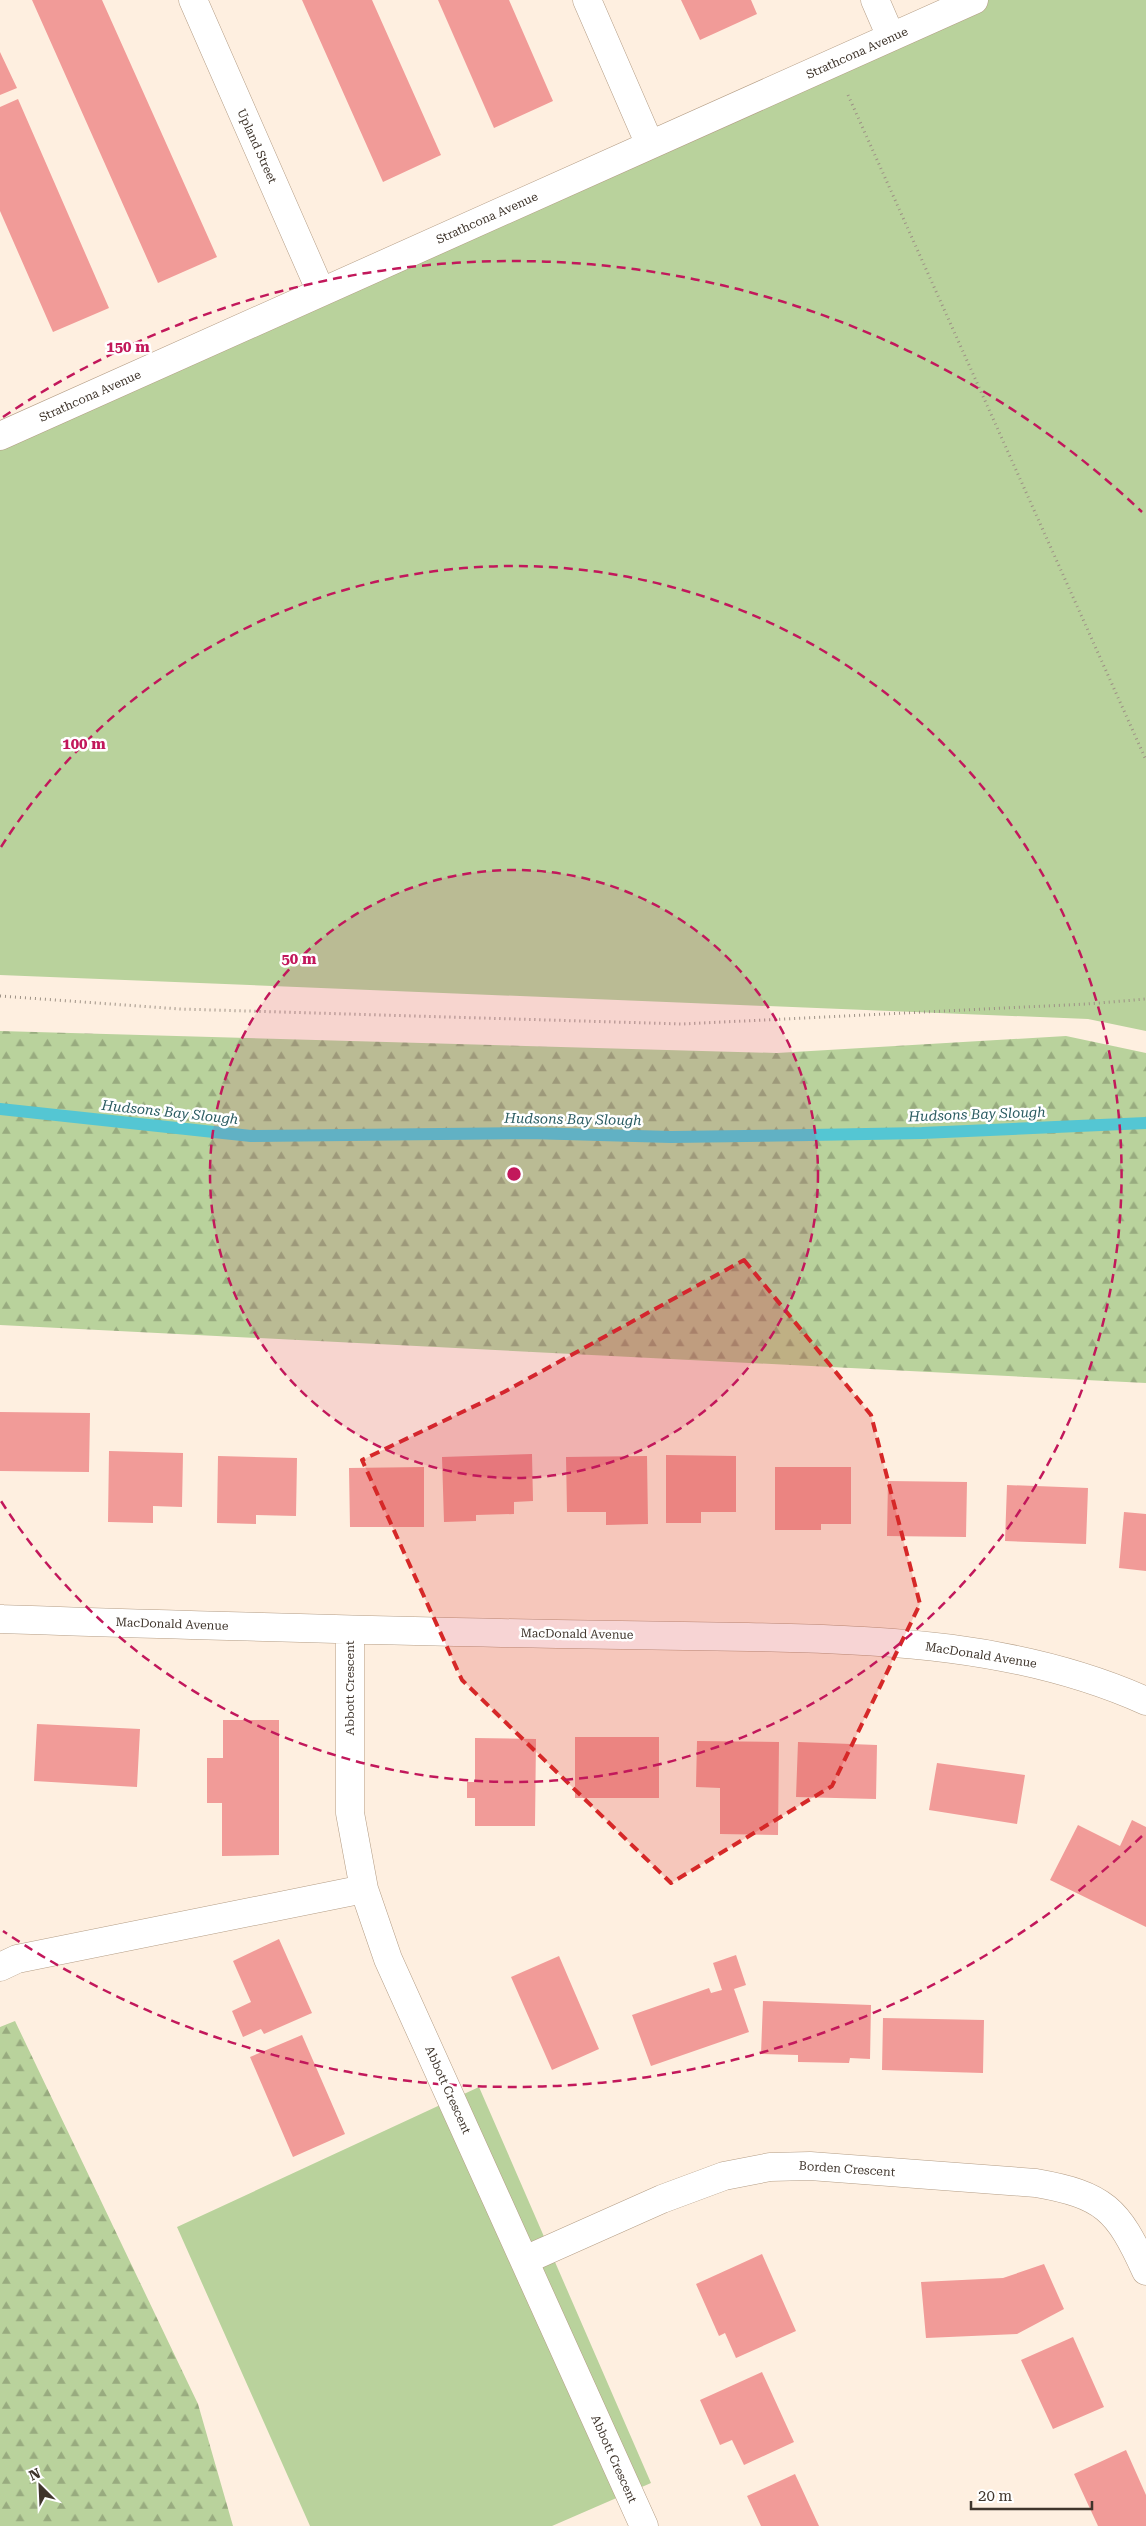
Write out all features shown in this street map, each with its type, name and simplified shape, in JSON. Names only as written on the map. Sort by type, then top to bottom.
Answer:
[{"type":"street","name":"Upland Street","points":[[193,0],[321,292]]},
{"type":"street","points":[[587,0],[650,145]]},
{"type":"street","points":[[875,0],[891,37]]},
{"type":"street","name":"Strathcona Avenue","points":[[0,436],[974,0]]},
{"type":"street","name":"MacDonald Avenue","points":[[0,1619],[350,1630],[795,1638],[895,1642],[1020,1660],[1066,1670],[1146,1701]]},
{"type":"street","name":"Abbott Crescent","points":[[350,1630],[350,1813],[364,1889],[388,1959],[644,2526]]},
{"type":"street","points":[[0,1967],[17,1960],[364,1889]]},
{"type":"street","name":"Borden Crescent","points":[[525,2260],[662,2199],[724,2176],[770,2167],[810,2166],[1036,2183],[1067,2189],[1094,2199],[1119,2220],[1146,2271]]},
{"type":"path","points":[[833,63],[1146,760]]},
{"type":"path","points":[[0,996],[180,1009],[682,1024],[1088,1004],[1146,998]]},
{"type":"highlighted area","points":[[744,1260],[871,1415],[920,1604],[832,1786],[671,1883],[462,1680],[362,1460],[504,1392]]},
{"type":"green space","points":[[962,0],[1146,0],[1146,1031],[1088,1019],[0,975],[0,436]]},
{"type":"green space","points":[[0,1031],[777,1053],[1066,1036],[1146,1053],[1146,1383],[0,1325]]},
{"type":"green space","points":[[15,2021],[198,2404],[233,2526],[0,2526],[0,2027]]},
{"type":"green space","points":[[479,2087],[651,2483],[552,2526],[310,2526],[177,2227]]},
{"type":"building","points":[[32,0],[102,0],[217,257],[158,283]]},
{"type":"building","points":[[302,0],[372,0],[441,155],[383,182]]},
{"type":"building","points":[[438,0],[509,0],[553,101],[494,128]]},
{"type":"building","points":[[681,0],[751,0],[757,14],[700,40]]},
{"type":"building","points":[[0,52],[17,88],[0,95]]},
{"type":"building","points":[[18,99],[109,308],[53,332],[0,211],[0,107]]},
{"type":"building","points":[[0,1412],[90,1413],[89,1472],[0,1471]]},
{"type":"building","points":[[109,1451],[183,1453],[182,1507],[153,1506],[153,1523],[108,1522]]},
{"type":"building","points":[[532,1454],[533,1501],[514,1502],[514,1514],[476,1515],[476,1521],[444,1522],[442,1457]]},
{"type":"building","points":[[666,1455],[736,1456],[736,1512],[701,1512],[701,1523],[666,1523]]},
{"type":"building","points":[[218,1456],[297,1458],[296,1516],[256,1515],[256,1524],[217,1523]]},
{"type":"building","points":[[647,1456],[648,1524],[606,1525],[606,1512],[567,1512],[566,1457]]},
{"type":"building","points":[[424,1467],[424,1527],[350,1527],[349,1468]]},
{"type":"building","points":[[775,1467],[851,1467],[851,1524],[821,1524],[821,1530],[775,1530]]},
{"type":"building","points":[[888,1481],[967,1482],[966,1537],[887,1536]]},
{"type":"building","points":[[1007,1485],[1088,1488],[1086,1544],[1005,1541]]},
{"type":"building","points":[[1124,1512],[1146,1514],[1146,1571],[1119,1568]]},
{"type":"building","points":[[223,1720],[279,1720],[279,1855],[222,1856],[222,1803],[207,1803],[207,1758],[223,1758]]},
{"type":"building","points":[[37,1724],[140,1729],[137,1787],[34,1781]]},
{"type":"building","points":[[575,1737],[659,1737],[659,1798],[575,1798]]},
{"type":"building","points":[[475,1738],[536,1739],[535,1826],[475,1826],[475,1798],[467,1798],[467,1782],[475,1782]]},
{"type":"building","points":[[697,1741],[779,1742],[778,1835],[720,1834],[720,1788],[696,1787]]},
{"type":"building","points":[[798,1742],[877,1745],[876,1799],[796,1797]]},
{"type":"building","points":[[937,1763],[1025,1775],[1017,1824],[929,1810]]},
{"type":"building","points":[[1132,1820],[1146,1827],[1146,1927],[1050,1880],[1078,1825],[1120,1846]]},
{"type":"building","points":[[279,1939],[312,2013],[264,2034],[261,2029],[243,2037],[232,2011],[251,2002],[233,1961]]},
{"type":"building","points":[[736,1955],[746,1985],[734,1989],[749,2032],[651,2066],[632,2015],[709,1988],[711,1993],[722,1990],[713,1963]]},
{"type":"building","points":[[559,1956],[599,2049],[552,2070],[511,1977]]},
{"type":"building","points":[[763,2001],[871,2005],[870,2059],[850,2058],[849,2063],[798,2062],[798,2055],[761,2054]]},
{"type":"building","points":[[883,2018],[984,2020],[983,2073],[882,2070]]},
{"type":"building","points":[[302,2035],[345,2134],[293,2157],[250,2057]]},
{"type":"building","points":[[762,2254],[796,2331],[736,2358],[725,2333],[719,2336],[696,2284]]},
{"type":"building","points":[[1044,2264],[1064,2309],[1017,2334],[926,2338],[921,2282],[1003,2278]]},
{"type":"building","points":[[1073,2337],[1104,2407],[1053,2429],[1021,2360]]},
{"type":"building","points":[[762,2372],[794,2442],[744,2465],[732,2440],[720,2445],[700,2400]]},
{"type":"building","points":[[1126,2450],[1146,2495],[1146,2526],[1098,2526],[1074,2474]]},
{"type":"building","points":[[795,2474],[819,2526],[761,2526],[747,2496]]},
{"type":"waterway","name":"Hudsons Bay Slough","points":[[0,1109],[251,1136],[529,1133],[671,1137],[810,1135],[922,1133],[1146,1123]]}]
